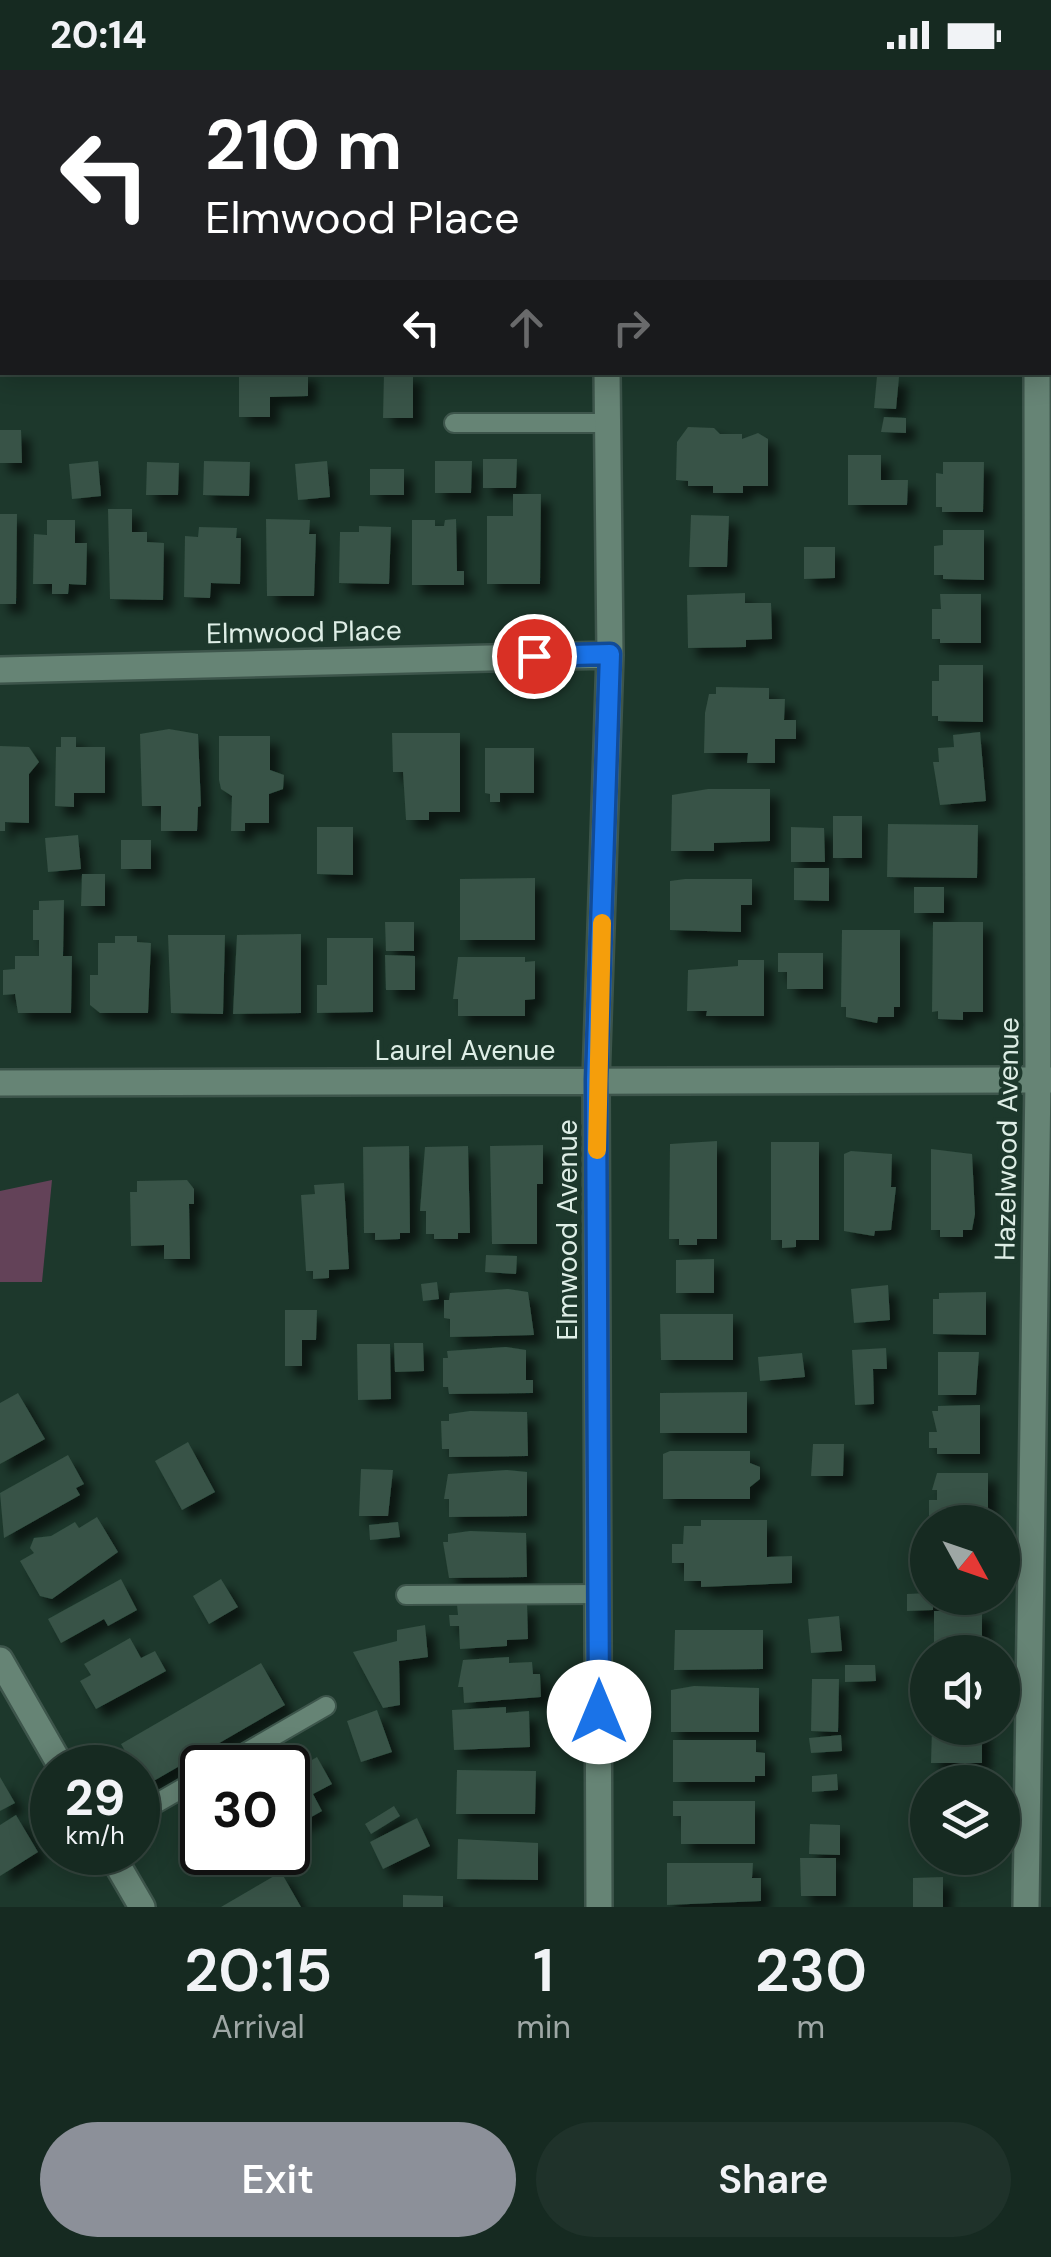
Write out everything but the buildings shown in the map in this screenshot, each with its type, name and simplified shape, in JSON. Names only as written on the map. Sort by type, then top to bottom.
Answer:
[{"type":"street","name":"Elmwood Avenue","points":[[600,1907],[596,1080],[610,654],[607,375]]},
{"type":"street","name":"Hazelwood Avenue","points":[[1026,1907],[1044,1080],[1037,375]]},
{"type":"street","name":"Elmwood Place","points":[[0,670],[610,654]]},
{"type":"street","name":"Laurel Avenue","points":[[0,1084],[1044,1080]]},
{"type":"street","points":[[0,1660],[49,1745]]},
{"type":"street","points":[[123,1875],[142,1907]]},
{"type":"lane","points":[[454,423],[608,423]]},
{"type":"lane","points":[[406,1595],[598,1594]]},
{"type":"lane","points":[[259,1745],[326,1706]]},
{"type":"shaded area","points":[[52,1180],[42,1282],[0,1282],[0,1191]]},
{"type":"slow traffic","points":[[597,1150],[602,923]]},
{"type":"route","points":[[534,656],[610,654],[596,1080],[599,1712]]}]
